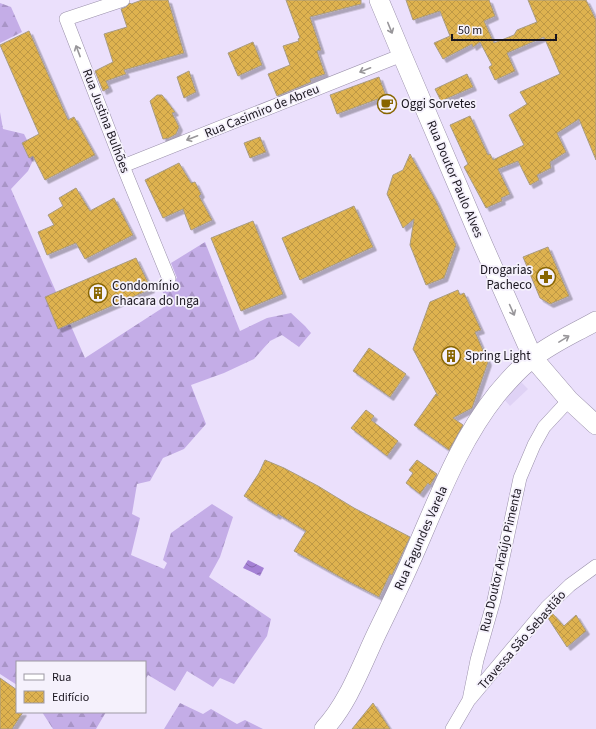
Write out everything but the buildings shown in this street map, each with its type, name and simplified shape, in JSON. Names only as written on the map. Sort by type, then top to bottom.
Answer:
[{"type":"main road","name":"Rua Doutor Paulo Alves","points":[[379,0],[483,245],[533,358],[569,400],[596,425]]},
{"type":"main road","name":"Rua Fagundes Varela","points":[[324,729],[331,722],[345,699],[466,441],[484,412],[510,379],[533,358],[596,321]]},
{"type":"street","name":"Rua Justina Bulhões","points":[[123,0],[66,19],[169,279]]},
{"type":"street","name":"Rua Casimiro de Abreu","points":[[123,166],[402,56]]},
{"type":"street","name":"Rua Doutor Araújo Pimenta","points":[[452,729],[469,700],[477,660],[494,600],[520,478],[534,444],[544,427],[569,400]]},
{"type":"street","name":"Travessa São Sebastião","points":[[469,700],[547,607],[570,585],[596,566]]},
{"type":"shaded area","points":[[517,378],[528,389],[510,406],[502,397]]},
{"type":"green space","points":[[0,3],[11,7],[22,32],[0,43]]},
{"type":"green space","points":[[0,112],[3,129],[24,134],[35,156],[28,171],[11,189],[85,358],[167,305],[161,287],[177,278],[171,263],[205,242],[240,331],[267,318],[291,313],[311,333],[299,347],[282,335],[270,341],[254,359],[224,373],[191,385],[206,424],[184,449],[163,458],[150,481],[137,484],[132,514],[140,518],[131,555],[164,569],[167,563],[163,560],[171,533],[212,504],[233,517],[220,557],[209,577],[271,619],[267,636],[234,684],[220,678],[213,687],[187,671],[175,691],[148,675],[146,678],[146,661],[16,661],[16,684],[0,674]]},
{"type":"green space","points":[[180,703],[203,714],[211,709],[237,724],[245,720],[263,729],[164,729]]},
{"type":"green space","points":[[43,713],[105,713],[96,729],[53,729]]},
{"type":"water","points":[[248,560],[264,568],[260,576],[243,568]]},
{"type":"place","name":"Oggi Sorvetes","points":[[387,104]]},
{"type":"place","name":"Drogarias Pacheco","points":[[546,277]]},
{"type":"place","name":"Condomínio Chacara do Inga","points":[[98,293]]},
{"type":"place","name":"Spring Light","points":[[451,356]]}]
